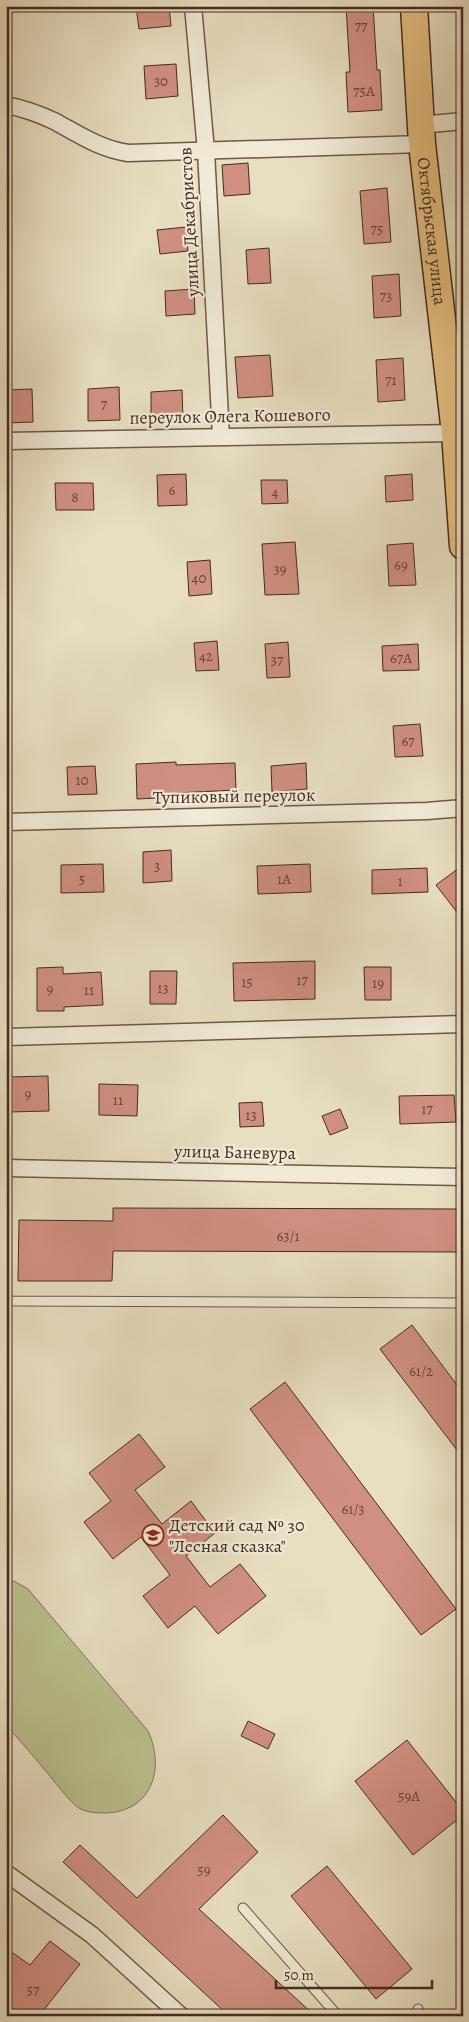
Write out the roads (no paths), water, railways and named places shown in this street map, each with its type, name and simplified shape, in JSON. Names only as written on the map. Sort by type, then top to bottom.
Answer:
[{"type":"main road","name":"Октябрьская улица","points":[[414,6],[421,134],[458,443],[463,546]]},
{"type":"street","name":"улица Декабристов","points":[[194,6],[206,151],[221,436]]},
{"type":"street","points":[[6,105],[52,120],[100,146],[128,153],[206,151],[421,134],[463,121]]},
{"type":"street","name":"переулок Олега Кошевого","points":[[6,441],[221,436],[458,443]]},
{"type":"street","name":"Тупиковый переулок","points":[[6,822],[427,811],[463,808]]},
{"type":"street","points":[[6,1037],[463,1024]]},
{"type":"street","name":"улица Баневура","points":[[6,1168],[463,1177]]},
{"type":"street","points":[[6,1873],[92,1934],[181,2016]]},
{"type":"lane","points":[[6,1298],[11,1301],[463,1302]]},
{"type":"lane","points":[[243,1908],[338,2016]]},
{"type":"place","name":"Детский сад № 30 \"Лесная сказка\"","points":[[153,1535]]}]
